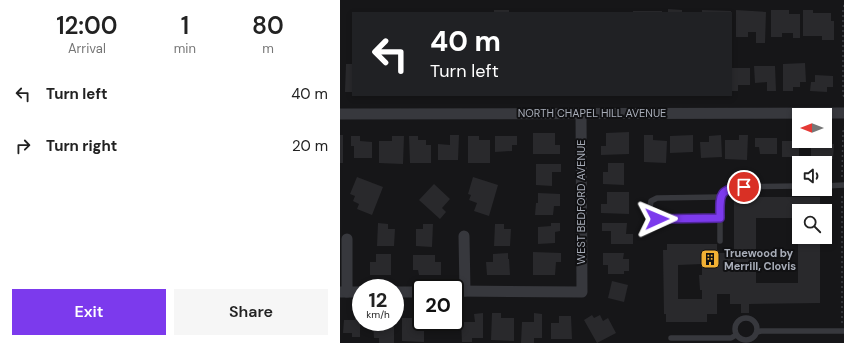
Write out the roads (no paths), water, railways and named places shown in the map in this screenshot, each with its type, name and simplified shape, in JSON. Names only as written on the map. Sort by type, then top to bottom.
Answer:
[{"type":"street","name":"WEST BEDFORD AVENUE","points":[[464,291],[582,292],[581,113]]},
{"type":"street","name":"NORTH CHAPEL HILL AVENUE","points":[[340,114],[844,114]]},
{"type":"street","points":[[461,279],[464,236]]},
{"type":"street","points":[[343,292],[347,239]]},
{"type":"lane","points":[[832,186],[843,185]]},
{"type":"lane","points":[[720,241],[720,197],[724,192],[730,188],[736,187],[792,186]]},
{"type":"lane","points":[[720,197],[657,198],[651,201],[650,206],[650,212],[657,219],[720,218]]},
{"type":"lane","points":[[757,332],[755,322],[752,319],[745,318],[738,321],[736,324],[736,335],[739,338],[746,340],[752,338],[757,332],[761,331],[843,331]]},
{"type":"lane","points":[[671,338],[731,338],[736,335]]},
{"type":"place","name":"Truewood by Merrill, Clovis","points":[[710,259]]}]
